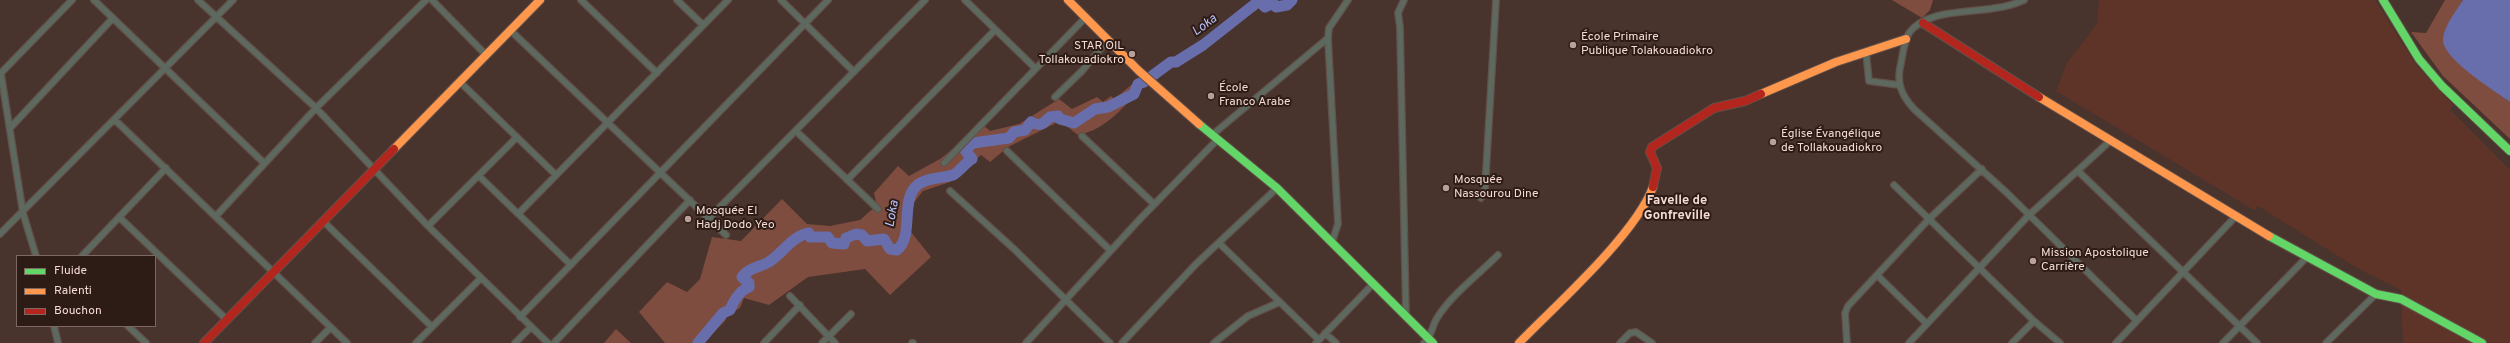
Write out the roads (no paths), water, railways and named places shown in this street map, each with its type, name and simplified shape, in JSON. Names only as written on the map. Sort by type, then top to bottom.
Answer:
[{"type":"street","points":[[36,255],[23,213],[11,127],[1,74],[72,0]]},
{"type":"street","points":[[94,0],[264,163]]},
{"type":"street","points":[[198,0],[316,108],[373,170],[428,226],[548,343]]},
{"type":"street","points":[[0,234],[23,213],[233,0]]},
{"type":"street","points":[[216,216],[316,108],[426,0]]},
{"type":"street","points":[[432,0],[486,55]]},
{"type":"street","points":[[204,343],[540,0]]},
{"type":"street","points":[[581,0],[657,73]]},
{"type":"street","points":[[677,0],[703,25]]},
{"type":"street","points":[[518,214],[728,0]]},
{"type":"street","points":[[781,0],[854,72]]},
{"type":"street","points":[[520,317],[660,171],[828,0]]},
{"type":"street","points":[[708,219],[925,0]]},
{"type":"street","points":[[965,0],[1035,68]]},
{"type":"street","points":[[1068,0],[1139,71],[1214,138],[1277,188],[1332,242],[1372,285],[1406,317],[1429,342]]},
{"type":"street","points":[[1332,242],[1338,224],[1328,38],[1330,28],[1348,0]]},
{"type":"street","points":[[1404,0],[1398,13],[1400,27],[1406,317]]},
{"type":"street","points":[[1481,198],[1485,189],[1496,0]]},
{"type":"street","points":[[2024,0],[1993,9],[1966,10],[1938,16],[1923,23],[1910,32],[1906,39],[1900,66],[1899,85],[1904,98],[1914,110],[1982,169],[2028,216],[2136,320]]},
{"type":"street","points":[[2383,0],[2419,58],[2442,86],[2510,151]]},
{"type":"street","points":[[11,127],[113,18]]},
{"type":"street","points":[[944,163],[1035,68],[1086,18]]},
{"type":"street","points":[[1923,23],[1958,48],[2110,142],[2306,258],[2376,294],[2401,299],[2482,343]]},
{"type":"street","points":[[510,30],[607,124],[660,171],[726,235]]},
{"type":"street","points":[[847,180],[995,30]]},
{"type":"street","points":[[1026,343],[1066,302],[1110,250],[1214,138],[1328,38]]},
{"type":"street","points":[[1519,343],[1572,290],[1634,220],[1650,196],[1657,177],[1656,165],[1650,152],[1652,147],[1714,108],[1745,101],[1829,65],[1906,39]]},
{"type":"street","points":[[1055,97],[1082,71],[1108,40]]},
{"type":"street","points":[[1866,52],[1869,81],[1899,85]]},
{"type":"street","points":[[460,82],[556,175]]},
{"type":"street","points":[[115,120],[274,271],[330,328],[347,343]]},
{"type":"street","points":[[796,131],[878,209]]},
{"type":"street","points":[[1082,136],[1154,204]]},
{"type":"street","points":[[428,226],[517,137]]},
{"type":"street","points":[[1909,343],[2028,216],[2079,172],[2110,142]]},
{"type":"street","points":[[1007,151],[1110,250]]},
{"type":"street","points":[[83,255],[166,168]]},
{"type":"street","points":[[1847,343],[1845,313],[1848,306],[1929,219],[1982,169]]},
{"type":"street","points":[[2079,172],[2257,343]]},
{"type":"street","points":[[479,176],[571,265]]},
{"type":"street","points":[[1894,185],[2034,321],[2060,343]]},
{"type":"street","points":[[1122,343],[1196,264],[1277,188]]},
{"type":"street","points":[[950,191],[1014,249],[1066,302],[1110,343]]},
{"type":"street","points":[[554,343],[690,200]]},
{"type":"street","points":[[2116,343],[2136,320],[2184,273],[2236,216]]},
{"type":"street","points":[[119,217],[227,320]]},
{"type":"street","points":[[324,222],[431,326]]},
{"type":"street","points":[[1219,243],[1280,302],[1317,342],[1372,285]]},
{"type":"street","points":[[1429,342],[1436,319],[1498,255]]},
{"type":"street","points":[[2223,343],[2306,258]]},
{"type":"street","points":[[1877,275],[1927,324]]},
{"type":"street","points":[[416,343],[431,326],[481,278]]},
{"type":"street","points":[[2326,343],[2376,294]]},
{"type":"street","points":[[790,296],[835,343]]},
{"type":"street","points":[[1214,343],[1248,316],[1280,302]]},
{"type":"street","points":[[764,343],[800,305]]},
{"type":"street","points":[[822,343],[851,314]]},
{"type":"street","points":[[2012,343],[2034,321]]},
{"type":"street","points":[[54,327],[58,343]]},
{"type":"street","points":[[129,327],[146,343]]},
{"type":"street","points":[[515,343],[531,327]]},
{"type":"street","points":[[315,343],[330,328]]},
{"type":"street","points":[[1620,343],[1630,333],[1636,332],[1652,343]]},
{"type":"street","points":[[1325,333],[1336,343]]},
{"type":"water","points":[[2463,0],[2510,0],[2510,102],[2470,74],[2451,56],[2445,47],[2443,39],[2444,34],[2451,19]]},
{"type":"waterway","name":"Loka","points":[[1152,76],[1171,62],[1176,62],[1203,45],[1259,1],[1265,7],[1273,3],[1276,7],[1287,5],[1292,0]]},
{"type":"waterway","name":"Loka","points":[[698,343],[723,313],[730,310],[735,299],[740,293],[749,287],[749,283],[742,277],[751,269],[769,262],[793,241],[803,235],[809,233],[810,237],[828,237],[832,243],[844,244],[846,238],[856,234],[862,235],[867,241],[884,239],[890,249],[897,250],[905,238],[908,205],[913,190],[921,183],[926,181],[955,174],[972,159],[965,150],[973,143],[1009,138],[1014,132],[1025,130],[1031,122],[1041,124],[1050,117],[1058,116],[1060,119],[1074,123],[1095,109],[1108,107],[1134,94],[1138,84],[1144,82]]},
{"type":"place","name":"École Primaire Publique Tolakouadiokro","points":[[1573,45]]},
{"type":"place","name":"STAR OIL Tollakouadiokro","points":[[1132,54]]},
{"type":"place","name":"École Franco Arabe","points":[[1211,96]]},
{"type":"place","name":"Église Évangélique de Tollakouadiokro","points":[[1773,142]]},
{"type":"place","name":"Mosquée Nassourou Dine","points":[[1446,188]]},
{"type":"place","name":"Mosquée El Hadj Dodo Yeo","points":[[688,219]]},
{"type":"place","name":"Mission Apostolique Carrière","points":[[2033,261]]},
{"type":"district","name":"Favelle de Gonfreville","points":[[1677,208]]}]
